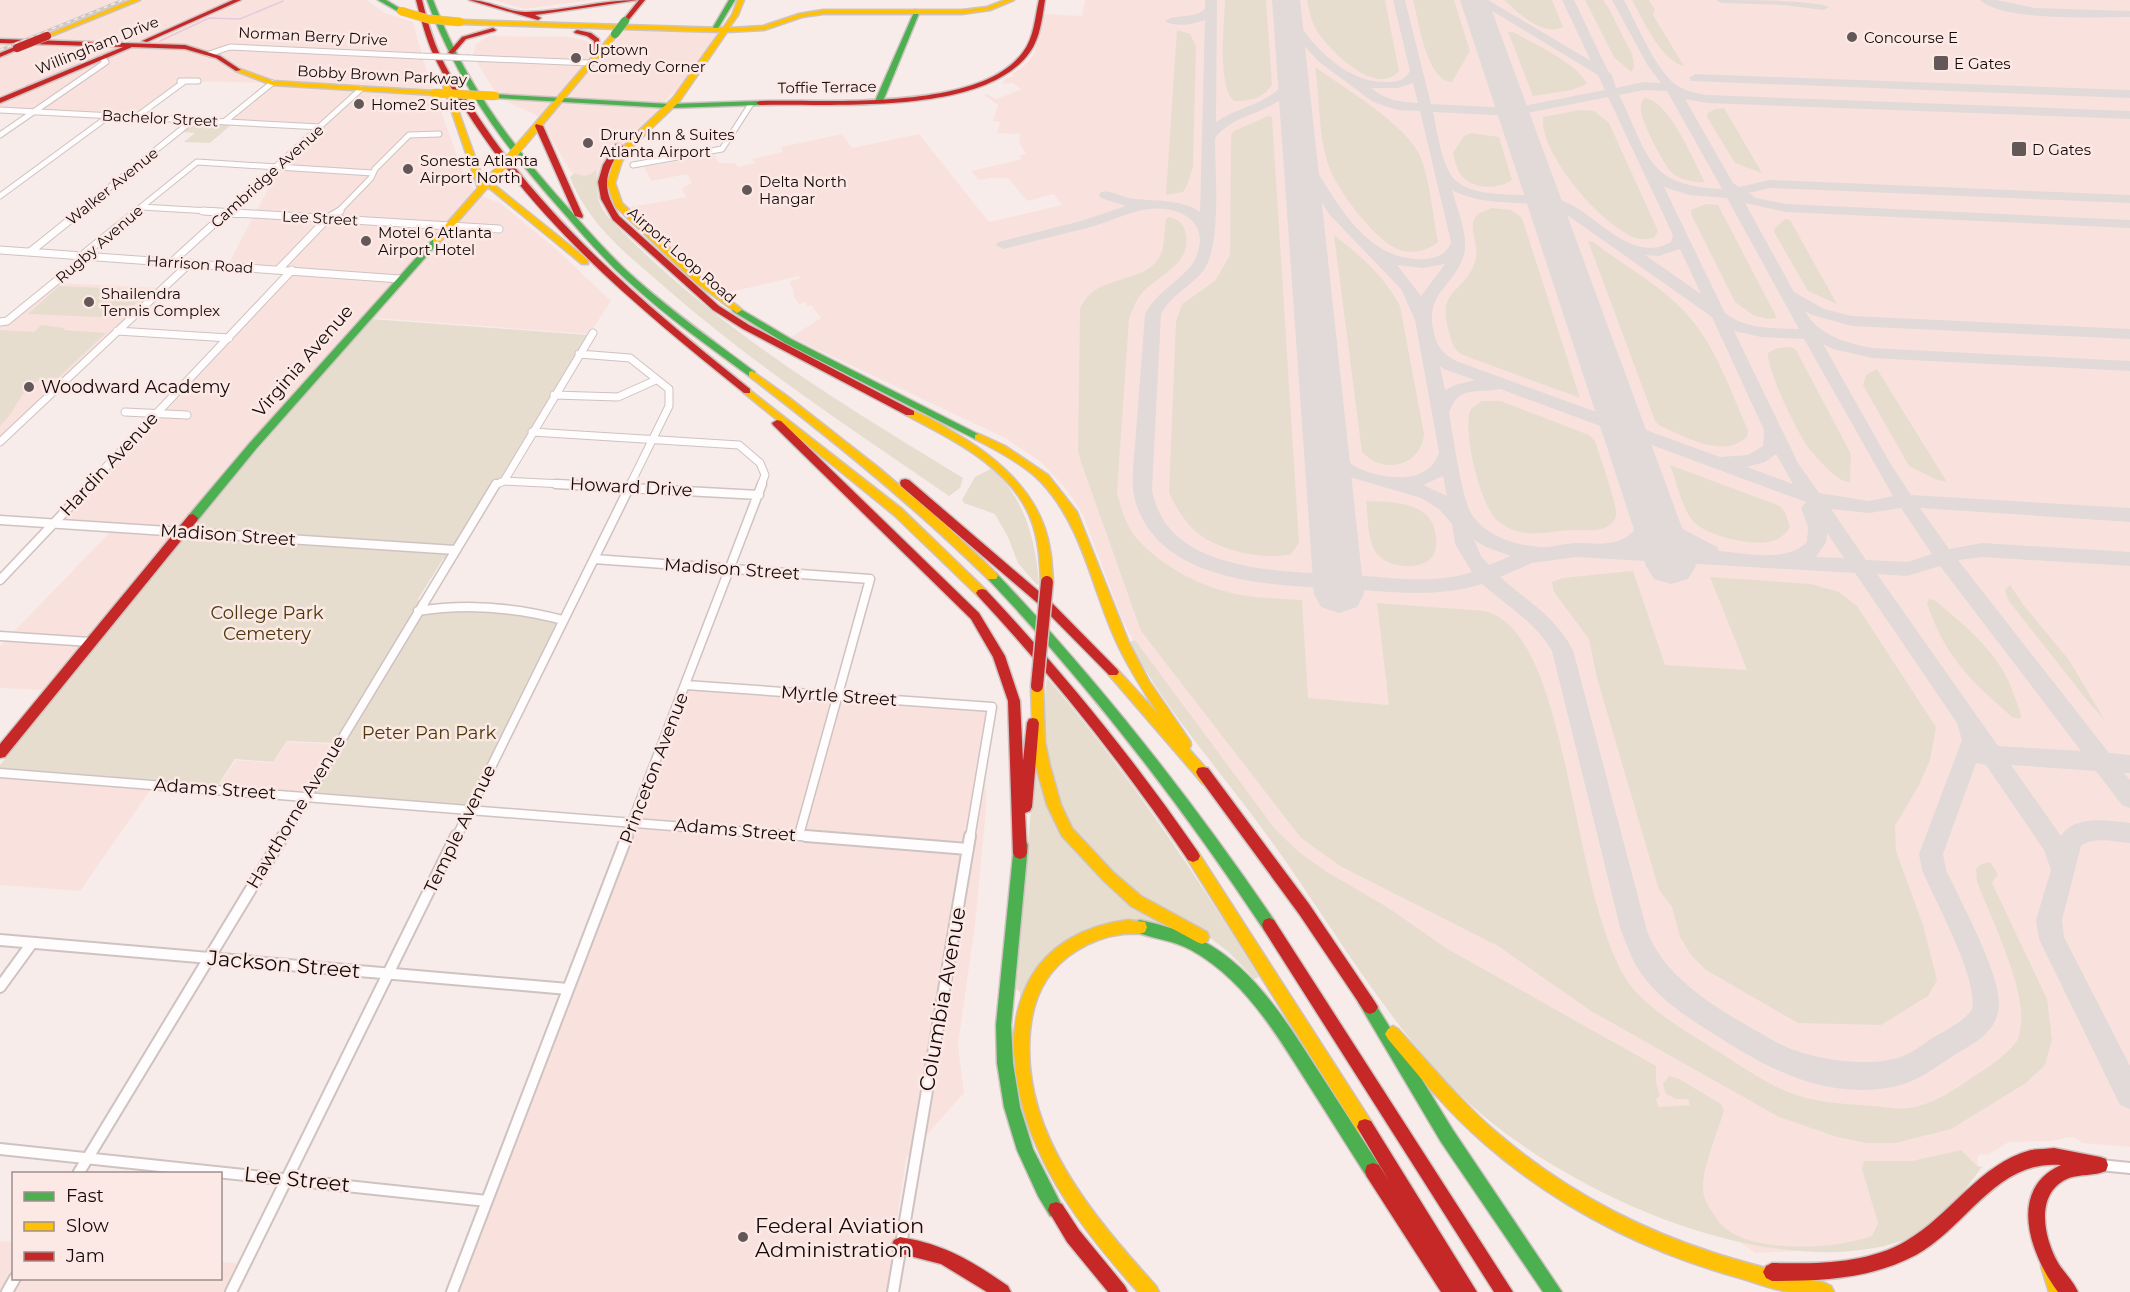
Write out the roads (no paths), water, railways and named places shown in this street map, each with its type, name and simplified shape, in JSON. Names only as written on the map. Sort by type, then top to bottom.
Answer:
[{"type":"main road","points":[[0,55],[137,0]]},
{"type":"main road","name":"Willingham Drive","points":[[0,101],[170,32],[238,0]]},
{"type":"main road","points":[[381,0],[401,11],[428,19],[460,22],[721,28]]},
{"type":"main road","points":[[419,0],[439,59],[470,113],[509,166],[543,206],[610,277],[663,325],[880,497],[927,539],[1036,651],[1084,709],[1133,771],[1223,899],[1468,1292]]},
{"type":"main road","points":[[430,0],[451,53],[473,94],[514,155],[624,274],[752,376],[845,444],[909,486],[1045,603],[1124,684],[1208,780]]},
{"type":"main road","points":[[472,0],[514,13],[584,24],[748,30],[771,26],[805,14],[836,11],[970,11],[988,9],[1011,0]]},
{"type":"main road","name":"Airport Loop Road","points":[[721,28],[732,0]]},
{"type":"main road","name":"Airport Loop Road","points":[[741,0],[681,80],[665,106],[631,143],[618,161],[613,172],[613,194],[626,214],[698,280],[775,339]]},
{"type":"main road","name":"Toffie Terrace","points":[[560,100],[749,108],[883,101],[956,91],[988,81],[1020,61],[1030,47],[1042,0]]},
{"type":"main road","points":[[514,13],[547,13],[634,2]]},
{"type":"main road","name":"Virginia Avenue","points":[[0,753],[252,447],[448,225],[539,126],[625,21],[634,2]]},
{"type":"main road","points":[[883,101],[920,11]]},
{"type":"main road","points":[[451,53],[458,43],[468,36],[488,30],[506,30],[589,34],[598,42],[594,58]]},
{"type":"main road","name":"Norman Berry Drive","points":[[0,41],[185,47],[209,54]]},
{"type":"main road","name":"Bobby Brown Parkway","points":[[209,54],[244,74],[272,83],[560,100]]},
{"type":"main road","points":[[439,59],[438,66],[476,174],[485,185],[500,192],[582,260],[610,277]]},
{"type":"main road","points":[[539,126],[580,218],[589,231],[622,264],[624,274]]},
{"type":"main road","points":[[476,174],[485,185],[500,192]]},
{"type":"main road","points":[[775,339],[963,441],[993,461],[1020,488],[1035,514],[1045,541],[1047,582],[1002,1038],[1003,1066],[1011,1114],[1040,1184],[1070,1231],[1119,1292]]},
{"type":"main road","points":[[775,339],[1001,448],[1044,478],[1065,502],[1082,532],[1110,614],[1132,663],[1208,780],[1304,909],[1366,1002],[1447,1136],[1553,1292]]},
{"type":"main road","points":[[764,406],[788,435],[975,616],[995,645],[1009,679],[1014,701],[1020,853]]},
{"type":"main road","points":[[845,444],[903,494],[1011,595],[1067,656],[1173,785],[1259,909],[1504,1292]]},
{"type":"main road","points":[[1037,686],[1043,766],[1054,805],[1067,832],[1108,877],[1136,901],[1194,932],[1227,956],[1263,995],[1451,1292]]},
{"type":"main road","points":[[1150,1292],[1089,1220],[1057,1172],[1040,1138],[1023,1074],[1021,1043],[1024,1013],[1031,991],[1042,972],[1071,944],[1108,929],[1135,927],[1157,929],[1175,934],[1206,951],[1246,986],[1278,1022]]},
{"type":"main road","points":[[1366,1002],[1466,1116],[1535,1173],[1571,1197],[1653,1240],[1720,1263],[1825,1292]]},
{"type":"main road","points":[[1753,1272],[1828,1271],[1860,1266],[1895,1256],[1943,1226],[2003,1168],[2024,1159],[2056,1156],[2100,1166]]},
{"type":"main road","points":[[2058,1292],[2037,1231],[2035,1217],[2043,1186],[2063,1172],[2100,1166]]},
{"type":"main road","points":[[900,1246],[939,1253],[978,1274],[1002,1292]]},
{"type":"main road","points":[[2050,1266],[2070,1292]]},
{"type":"street","name":"Norman Berry Drive","points":[[209,54],[230,47],[470,58],[594,58]]},
{"type":"street","points":[[0,135],[106,62],[102,58]]},
{"type":"street","points":[[136,117],[182,81],[198,81]]},
{"type":"street","points":[[224,122],[272,83]]},
{"type":"street","name":"Cambridge Avenue","points":[[173,261],[361,89]]},
{"type":"street","points":[[633,165],[724,148],[749,108]]},
{"type":"street","name":"Bachelor Street","points":[[0,110],[321,127]]},
{"type":"street","points":[[0,196],[110,116]]},
{"type":"street","name":"Walker Avenue","points":[[30,252],[193,120]]},
{"type":"street","points":[[279,269],[328,218],[339,212],[409,135],[439,134]]},
{"type":"street","name":"Rugby Avenue","points":[[0,322],[7,321],[87,256],[85,253],[197,162],[277,167]]},
{"type":"street","points":[[277,167],[373,173]]},
{"type":"street","name":"Lee Street","points":[[141,207],[499,229]]},
{"type":"street","name":"Harrison Road","points":[[0,250],[400,279]]},
{"type":"street","points":[[0,442],[190,263]]},
{"type":"street","name":"Hardin Avenue","points":[[0,580],[292,270]]},
{"type":"street","points":[[117,331],[228,338]]},
{"type":"street","name":"Hawthorne Avenue","points":[[79,1172],[455,550],[496,484],[504,481],[593,333]]},
{"type":"street","name":"Temple Avenue","points":[[231,1292],[669,406],[669,389],[630,358],[579,354]]},
{"type":"street","points":[[554,395],[618,397],[656,380]]},
{"type":"street","points":[[125,412],[186,415]]},
{"type":"street","name":"Princeton Avenue","points":[[452,1292],[764,481],[764,469],[739,445],[532,432]]},
{"type":"street","name":"Howard Drive","points":[[504,481],[759,495]]},
{"type":"street","name":"Madison Street","points":[[0,520],[455,550]]},
{"type":"street","name":"Madison Street","points":[[594,559],[870,579],[838,696]]},
{"type":"street","points":[[418,611],[454,605],[499,606],[530,610],[563,620]]},
{"type":"street","points":[[0,636],[90,642]]},
{"type":"street","name":"Myrtle Street","points":[[686,685],[992,707]]},
{"type":"street","points":[[799,835],[838,696]]},
{"type":"street","name":"Columbia Avenue","points":[[893,1292],[992,707]]},
{"type":"street","name":"Adams Street","points":[[0,773],[968,849]]},
{"type":"street","name":"Jackson Street","points":[[0,940],[568,989]]},
{"type":"street","points":[[0,987],[32,943]]},
{"type":"street","name":"Lee Street","points":[[0,1149],[487,1201]]},
{"type":"street","points":[[2100,1166],[2130,1168]]},
{"type":"waterway","points":[[160,41],[209,18],[240,19],[283,1]]},
{"type":"waterway","points":[[94,58],[114,50]]},
{"type":"waterway","points":[[26,86],[89,60]]},
{"type":"waterway","points":[[0,98],[19,89]]},
{"type":"railway","points":[[0,50],[123,0]]},
{"type":"place","name":"Concourse E","points":[[1852,37]]},
{"type":"place","name":"Uptown Comedy Corner","points":[[576,58]]},
{"type":"place","name":"E Gates","points":[[1941,63]]},
{"type":"place","name":"Home2 Suites","points":[[359,104]]},
{"type":"place","name":"Drury Inn & Suites Atlanta Airport","points":[[588,143]]},
{"type":"place","name":"D Gates","points":[[2019,149]]},
{"type":"place","name":"Sonesta Atlanta Airport North","points":[[408,169]]},
{"type":"place","name":"Delta North Hangar","points":[[747,190]]},
{"type":"place","name":"Motel 6 Atlanta Airport Hotel","points":[[366,241]]},
{"type":"place","name":"Shailendra Tennis Complex","points":[[89,302]]},
{"type":"place","name":"Woodward Academy","points":[[29,387]]},
{"type":"place","name":"Federal Aviation Administration","points":[[743,1237]]},
{"type":"park label","name":"College Park Cemetery","points":[[267,623]]},
{"type":"park label","name":"Peter Pan Park","points":[[429,733]]}]
